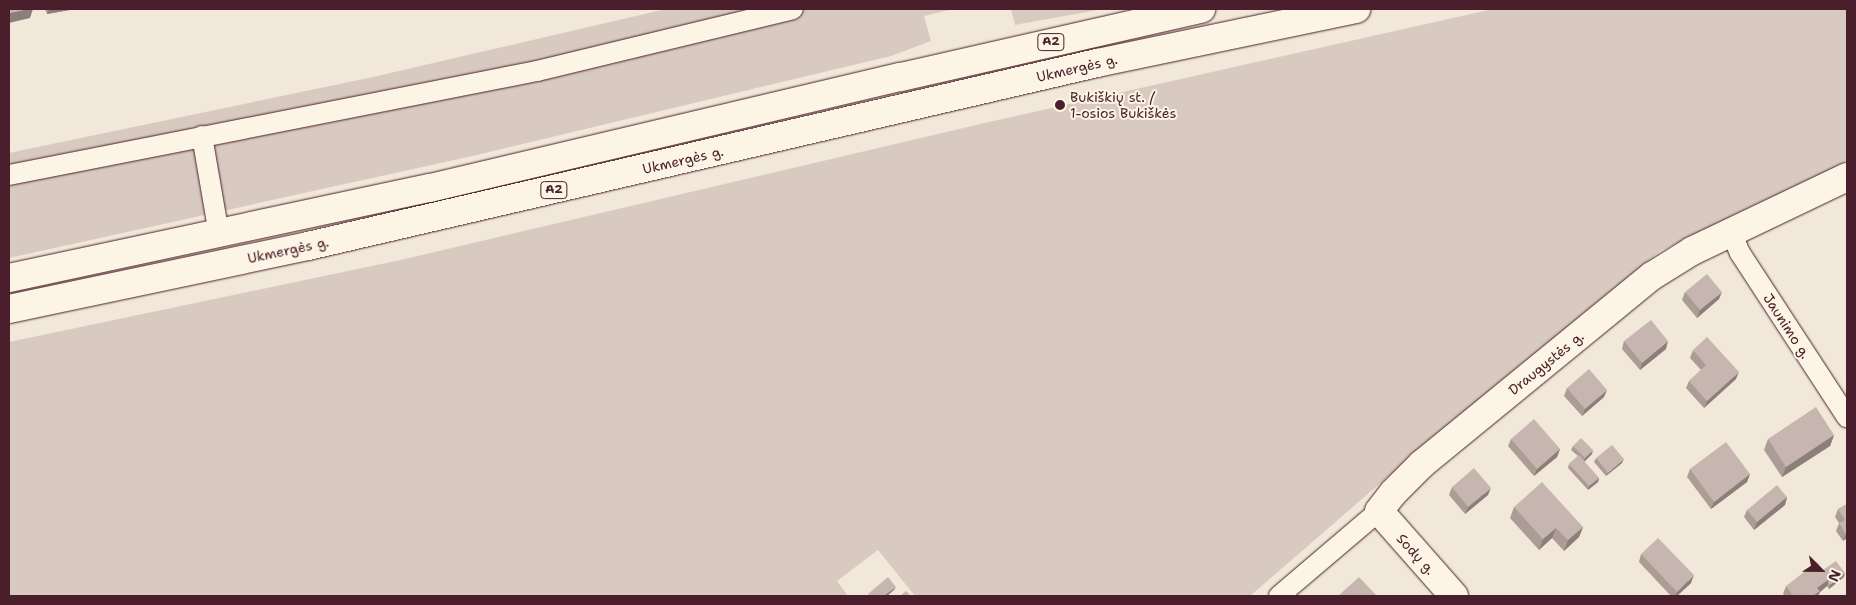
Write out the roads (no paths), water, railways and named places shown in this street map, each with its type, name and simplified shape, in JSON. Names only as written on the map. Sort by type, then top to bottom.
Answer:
[{"type":"main road","name":"A2","points":[[9,278],[430,188],[920,72],[1201,9]]},
{"type":"main road","name":"Ukmergės g.","points":[[9,309],[308,246],[1126,56],[1356,9]]},
{"type":"main road","name":"Draugystės g.","points":[[1379,511],[1393,492],[1422,464],[1652,276],[1692,251],[1847,178]]},
{"type":"main road","name":"Sodų g.","points":[[1379,511],[1454,596]]},
{"type":"street","points":[[9,175],[537,71],[793,9]]},
{"type":"street","points":[[202,136],[219,234]]},
{"type":"street","name":"Jaunimo g.","points":[[1731,232],[1740,253],[1847,417]]},
{"type":"street","name":"Draugystės g.","points":[[1279,596],[1379,511]]},
{"type":"place","name":"Bukiškių st. / 1-osios Bukiškės","points":[[1060,105]]}]
